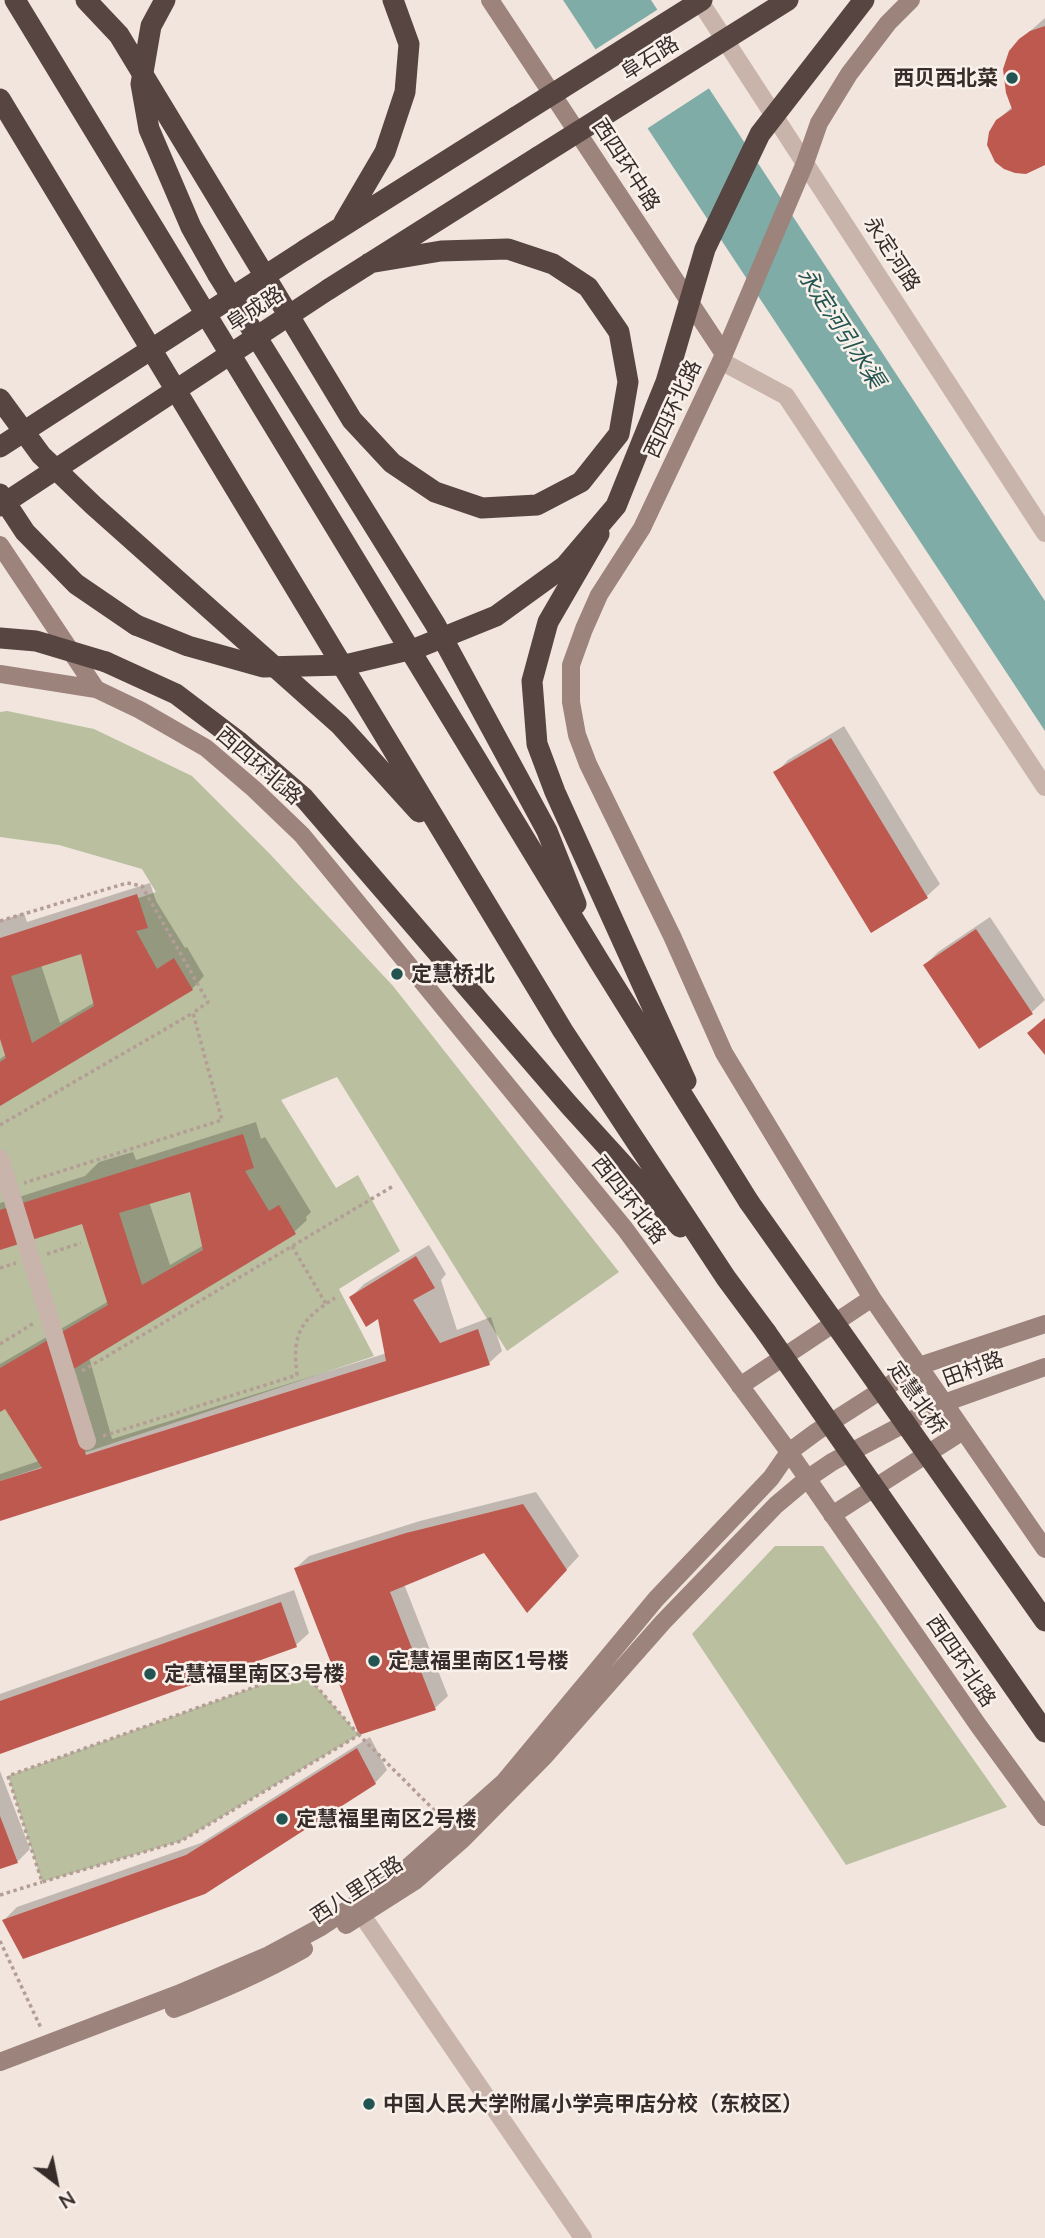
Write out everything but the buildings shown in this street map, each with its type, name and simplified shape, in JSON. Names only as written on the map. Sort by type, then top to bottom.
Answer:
[{"type":"highway","points":[[0,11],[12,0],[722,1159]]},
{"type":"highway","points":[[86,0],[119,35],[352,420],[392,463],[435,492],[482,508],[537,505],[581,482],[619,434],[628,382],[619,332],[588,287],[553,264],[508,249],[441,251],[369,263]]},
{"type":"highway","points":[[165,0],[151,26],[141,84],[149,129],[191,227],[218,275],[435,624],[547,831],[599,961]]},
{"type":"highway","points":[[341,227],[385,152],[405,92],[409,44],[393,0]]},
{"type":"highway","name":"阜石路","points":[[516,117],[701,0]]},
{"type":"highway","name":"阜石路","points":[[538,157],[788,0]]},
{"type":"highway","points":[[722,1159],[555,792],[537,744],[533,681],[548,622],[616,506],[666,382],[705,249],[760,134],[863,0]]},
{"type":"highway","points":[[0,99],[564,1031],[726,1278],[1045,1732]]},
{"type":"highway","name":"阜成路","points":[[0,447],[516,117]]},
{"type":"highway","name":"阜成路","points":[[0,506],[369,263],[538,157]]},
{"type":"highway","points":[[0,400],[41,455],[93,505],[340,725],[453,849]]},
{"type":"highway","points":[[0,494],[24,532],[76,584],[136,625],[188,646],[263,667],[345,665],[417,648],[496,615],[565,566],[616,506]]},
{"type":"highway","points":[[0,638],[36,640],[106,662],[176,694],[238,741],[304,798],[559,1094],[726,1278]]},
{"type":"highway","name":"定慧北桥","points":[[722,1159],[749,1202],[1045,1621]]},
{"type":"street","name":"西四环中路","points":[[490,0],[723,357]]},
{"type":"street","name":"永定河路","points":[[701,0],[1045,533]]},
{"type":"street","points":[[805,163],[819,123],[849,74],[888,23],[911,0]]},
{"type":"street","name":"西四环北路","points":[[805,163],[723,357],[642,528],[599,595],[571,665],[570,702],[577,735],[588,764],[672,936],[724,1053],[872,1298],[1045,1549]]},
{"type":"street","points":[[723,357],[786,396],[1045,786]]},
{"type":"street","points":[[0,545],[96,689]]},
{"type":"street","points":[[0,674],[96,689]]},
{"type":"street","name":"西四环北路","points":[[96,689],[140,710],[206,748],[302,835],[625,1229],[789,1452],[1045,1817]]},
{"type":"street","points":[[0,1158],[87,1441]]},
{"type":"street","points":[[740,1387],[872,1298]]},
{"type":"street","name":"田村路","points":[[789,1452],[919,1366],[1045,1324]]},
{"type":"street","name":"田村路","points":[[807,1479],[832,1462],[944,1403],[1045,1367]]},
{"type":"street","points":[[832,1515],[963,1430]]},
{"type":"street","name":"西八里庄路","points":[[0,2074],[222,1990],[271,1968],[358,1910],[504,1782],[656,1599],[771,1478],[789,1452]]},
{"type":"street","name":"西八里庄路","points":[[0,2062],[178,1994],[269,1955],[415,1881],[463,1839],[543,1758],[663,1622],[776,1505],[807,1479]]},
{"type":"street","points":[[358,1910],[583,2238]]},
{"type":"path","points":[[0,921],[127,883],[142,886],[208,1002],[0,1125]]},
{"type":"path","points":[[9,1188],[222,1120],[193,1013]]},
{"type":"path","points":[[68,1380],[395,1185]]},
{"type":"path","points":[[292,1246],[326,1304]]},
{"type":"path","points":[[87,1441],[297,1375],[294,1352],[302,1325],[313,1312],[335,1298]]},
{"type":"path","points":[[0,1344],[48,1315]]},
{"type":"path","points":[[42,1882],[8,1776],[302,1670],[359,1735],[452,1828]]},
{"type":"path","points":[[0,1895],[181,1841],[359,1735]]},
{"type":"path","points":[[0,1941],[48,2044]]},
{"type":"green space","points":[[7,711],[94,729],[192,776],[269,853],[393,986],[619,1272],[507,1351],[337,1077],[281,1100],[336,1188],[358,1175],[400,1251],[339,1289],[374,1356],[0,1481],[0,945],[156,892],[142,869],[59,845],[0,837],[0,712]]},
{"type":"green space","points":[[775,1546],[823,1546],[1007,1807],[846,1865],[692,1634]]},
{"type":"green space","points":[[302,1670],[359,1735],[181,1841],[42,1882],[8,1776]]},
{"type":"water","name":"永定河引水渠","points":[[563,0],[651,0],[1045,601],[1045,731]]},
{"type":"pier","points":[[660,8],[711,87],[645,130],[593,51]]},
{"type":"place","name":"西贝西北菜","points":[[1012,78]]},
{"type":"place","name":"定慧桥北","points":[[397,974]]},
{"type":"place","name":"定慧福里南区1号楼","points":[[374,1661]]},
{"type":"place","name":"定慧福里南区3号楼","points":[[150,1674]]},
{"type":"place","name":"定慧福里南区2号楼","points":[[282,1819]]},
{"type":"place","name":"中国人民大学附属小学亮甲店分校（东校区）","points":[[369,2104]]}]
